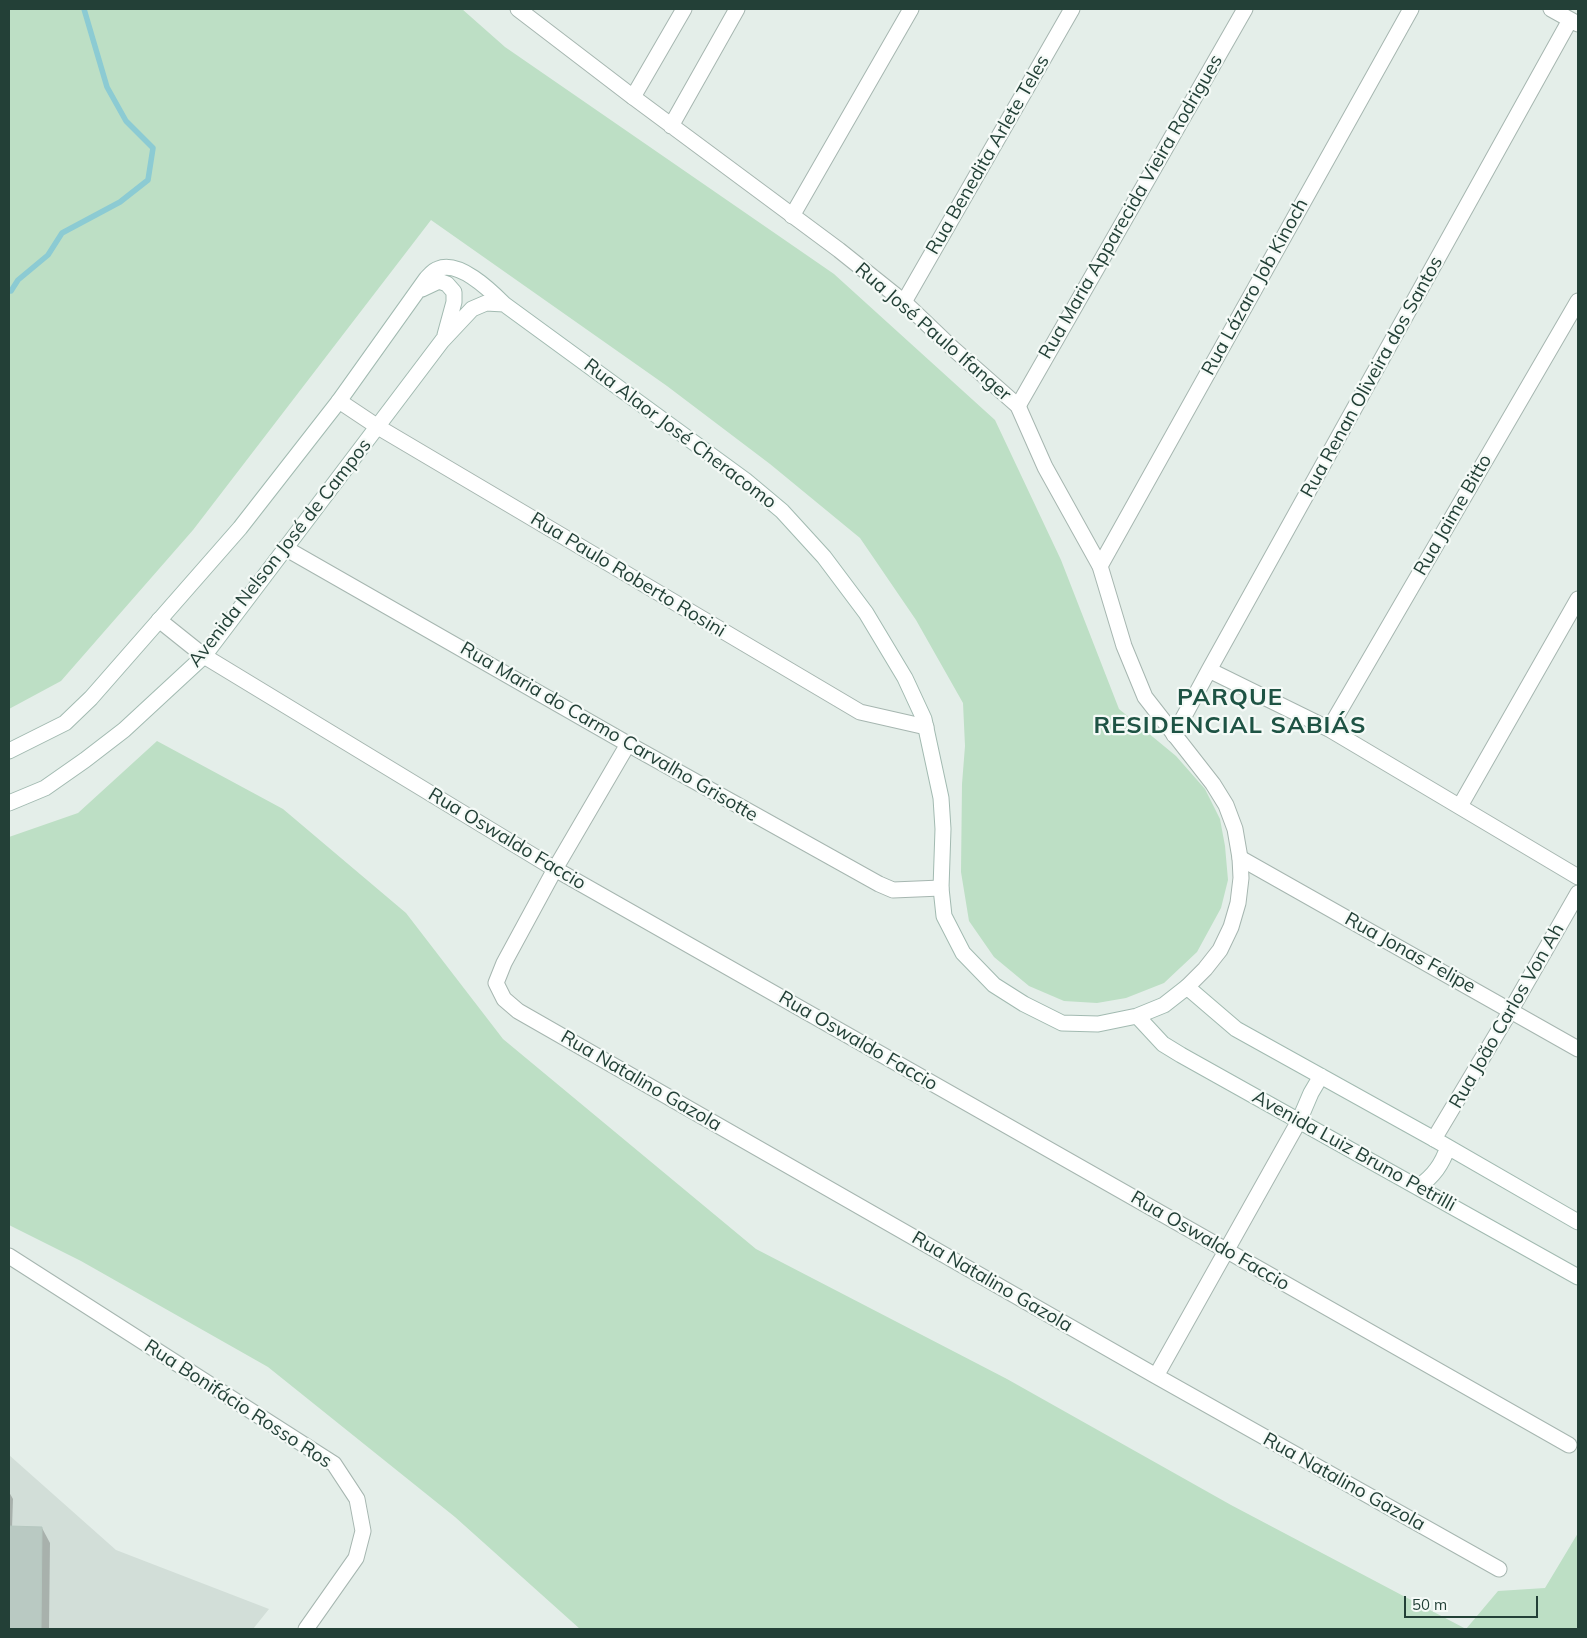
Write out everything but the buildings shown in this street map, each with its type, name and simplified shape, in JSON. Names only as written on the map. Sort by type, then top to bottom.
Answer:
[{"type":"street","name":"Rua José Paulo Ifanger","points":[[518,9],[904,302],[1018,406],[1045,467],[1100,566],[1124,646],[1144,697],[1213,784],[1226,805],[1235,829],[1241,878],[1238,903],[1231,927],[1220,950],[1205,969],[1187,986]]},
{"type":"street","points":[[632,97],[684,9]]},
{"type":"street","points":[[671,126],[737,9]]},
{"type":"street","points":[[792,216],[911,9]]},
{"type":"street","name":"Rua Benedita Arlete Teles","points":[[904,302],[1072,9]]},
{"type":"street","name":"Rua Maria Apparecida Vieira Rodrigues","points":[[1018,406],[1245,9]]},
{"type":"street","name":"Rua Lázaro Job Kinoch","points":[[1100,566],[1411,9]]},
{"type":"street","points":[[1551,9],[1574,22]]},
{"type":"street","name":"Rua Renan Oliveira dos Santos","points":[[1174,735],[1208,670],[1574,22]]},
{"type":"street","name":"Rua Alaor José Cheracomo","points":[[414,295],[426,279],[437,269],[450,267],[465,273],[487,287],[504,304],[745,480],[782,510],[824,557],[866,613],[904,678],[924,719],[941,798],[943,829],[940,888],[944,916],[963,953],[994,984],[1024,1004],[1062,1023],[1098,1024],[1137,1016],[1164,1005],[1187,986]]},
{"type":"street","points":[[9,751],[66,723],[92,698],[240,528],[339,401],[414,295],[427,285],[439,281],[454,292],[454,302],[444,339]]},
{"type":"street","name":"Rua Jaime Bitto","points":[[1329,729],[1578,301]]},
{"type":"street","name":"Avenida Nelson José de Campos","points":[[9,803],[45,788],[85,760],[124,730],[204,656],[444,339],[472,309],[486,303],[504,304]]},
{"type":"street","name":"Rua Paulo Roberto Rosini","points":[[339,401],[378,427],[860,712],[926,727]]},
{"type":"street","name":"Rua Maria do Carmo Carvalho Grisotte","points":[[285,548],[628,744],[879,884],[893,890],[940,888]]},
{"type":"street","points":[[1460,806],[1578,599]]},
{"type":"street","name":"Rua Oswaldo Faccio","points":[[159,620],[204,656],[555,869],[1569,1445]]},
{"type":"street","points":[[1208,670],[1329,729],[1578,876]]},
{"type":"street","points":[[555,869],[628,744]]},
{"type":"street","name":"Rua Jonas Felipe","points":[[1240,858],[1578,1049]]},
{"type":"street","name":"Rua Natalino Gazola","points":[[555,869],[504,963],[496,983],[504,999],[518,1011],[1156,1376],[1499,1569]]},
{"type":"street","name":"Rua João Carlos Von Ah","points":[[1434,1139],[1511,1010],[1578,892]]},
{"type":"street","points":[[1187,986],[1236,1029],[1434,1139],[1578,1222]]},
{"type":"street","name":"Avenida Luiz Bruno Petrilli","points":[[1137,1016],[1164,1044],[1578,1277]]},
{"type":"street","points":[[1156,1376],[1299,1120],[1321,1076]]},
{"type":"street","points":[[1418,1187],[1439,1168],[1448,1147]]},
{"type":"street","name":"Rua Bonifácio Rosso Ros","points":[[9,1256],[334,1464],[357,1498],[363,1531],[356,1558],[306,1629]]},
{"type":"shaded area","points":[[9,1455],[116,1550],[269,1609],[253,1629],[9,1629]]},
{"type":"green space","points":[[9,9],[462,9],[505,47],[834,274],[995,420],[1061,560],[1119,709],[1176,756],[1205,789],[1220,819],[1228,880],[1221,908],[1197,952],[1164,983],[1126,998],[1097,1003],[1064,1001],[1029,986],[994,957],[969,921],[961,872],[962,784],[965,746],[963,703],[916,620],[860,538],[770,464],[667,386],[431,220],[193,530],[61,681],[9,709]]},
{"type":"green space","points":[[157,741],[283,809],[406,913],[503,1039],[756,1249],[1007,1379],[1231,1505],[1466,1629],[580,1629],[455,1517],[268,1367],[81,1261],[9,1225],[9,837],[78,813]]},
{"type":"green space","points":[[1578,1533],[1578,1629],[1466,1629],[1498,1591],[1545,1588]]},
{"type":"waterway","points":[[9,291],[11,291],[18,280],[48,255],[62,233],[120,202],[148,180],[153,148],[126,121],[107,87],[84,9]]},
{"type":"district","name":"PARQUE RESIDENCIAL SABIÁS","points":[[1230,712]]}]
